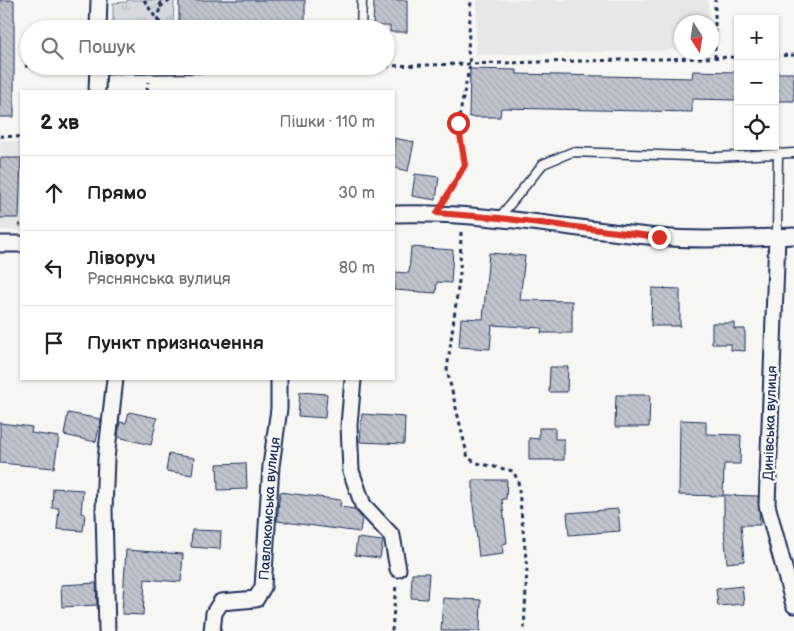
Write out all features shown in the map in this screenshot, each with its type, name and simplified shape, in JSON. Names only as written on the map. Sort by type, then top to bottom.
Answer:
[{"type":"street","points":[[98,20],[99,0]]},
{"type":"street","points":[[97,90],[98,75]]},
{"type":"street","points":[[395,214],[437,213],[499,218],[659,237],[794,236]]},
{"type":"street","name":"Динівська вулиця","points":[[777,237],[768,505],[794,605]]},
{"type":"street","points":[[0,244],[20,244]]},
{"type":"street","points":[[107,631],[104,510],[106,459],[115,380]]},
{"type":"street","name":"Павлокомська вулиця","points":[[212,631],[214,613],[221,602],[256,599],[263,588],[279,380]]},
{"type":"street","points":[[352,380],[349,425],[350,467],[363,505],[392,536],[398,569]]},
{"type":"lane","points":[[361,20],[362,0]]},
{"type":"lane","points":[[499,218],[543,164],[572,152],[716,157],[794,153]]},
{"type":"lane","points":[[777,237],[778,153]]},
{"type":"path","points":[[144,0],[158,20]]},
{"type":"path","points":[[158,20],[161,0]]},
{"type":"path","points":[[160,7],[171,0]]},
{"type":"path","points":[[437,213],[465,165],[458,123],[470,64],[468,50],[471,0]]},
{"type":"path","points":[[715,0],[715,15]]},
{"type":"path","points":[[779,56],[794,55]]},
{"type":"path","points":[[719,58],[734,57]]},
{"type":"path","points":[[395,66],[674,59]]},
{"type":"path","points":[[144,90],[148,87]]},
{"type":"path","points":[[0,136],[20,137]]},
{"type":"path","points":[[462,215],[460,273],[446,370],[468,458],[477,464],[512,471],[518,481],[527,568],[524,631]]},
{"type":"path","points":[[392,631],[398,569]]},
{"type":"shaded area","points":[[477,0],[708,0],[709,15],[674,15],[674,50],[475,55]]},
{"type":"shaded area","points":[[0,141],[20,142],[20,230],[0,230]]},
{"type":"green space","points":[[127,0],[174,0],[173,20],[113,20],[113,3],[127,2]]},
{"type":"building","points":[[0,0],[14,0],[14,117],[0,117]]},
{"type":"building","points":[[179,0],[305,0],[305,20],[179,20]]},
{"type":"building","points":[[374,0],[407,0],[407,32],[395,32],[395,20],[373,20]]},
{"type":"building","points":[[470,69],[517,70],[517,74],[692,78],[693,71],[734,72],[734,100],[692,99],[692,112],[501,108],[500,117],[469,117]]},
{"type":"building","points":[[779,73],[794,73],[794,101],[779,101]]},
{"type":"building","points":[[395,138],[414,142],[408,171],[395,168]]},
{"type":"building","points":[[0,158],[20,158],[19,218],[0,218]]},
{"type":"building","points":[[415,174],[439,177],[436,200],[412,196]]},
{"type":"building","points":[[411,247],[453,250],[451,283],[437,282],[436,293],[395,290],[395,272],[409,273]]},
{"type":"building","points":[[489,253],[525,256],[520,300],[572,301],[572,333],[541,333],[542,328],[492,325],[490,349],[459,347],[461,318],[483,319]]},
{"type":"building","points":[[652,288],[680,289],[680,326],[651,326]]},
{"type":"building","points":[[712,323],[734,323],[734,329],[745,329],[745,351],[731,350],[731,344],[712,344]]},
{"type":"building","points":[[550,367],[568,367],[567,392],[549,392]]},
{"type":"building","points":[[300,392],[327,394],[325,418],[298,416]]},
{"type":"building","points":[[616,395],[650,395],[649,427],[615,427]]},
{"type":"building","points":[[129,412],[157,418],[151,445],[118,437],[120,422],[126,423]]},
{"type":"building","points":[[68,413],[101,419],[96,442],[64,435]]},
{"type":"building","points":[[362,414],[405,417],[404,444],[360,442]]},
{"type":"building","points":[[680,420],[706,421],[706,434],[741,435],[740,464],[724,464],[723,496],[679,495]]},
{"type":"building","points":[[0,423],[32,427],[31,433],[59,437],[54,468],[0,463]]},
{"type":"building","points":[[539,428],[555,428],[555,439],[564,439],[564,460],[529,460],[529,438],[539,439]]},
{"type":"building","points":[[169,454],[194,458],[192,475],[166,471]]},
{"type":"building","points":[[246,463],[247,489],[218,490],[217,464]]},
{"type":"building","points":[[473,480],[507,480],[506,499],[502,499],[507,543],[502,544],[503,554],[479,557],[473,505]]},
{"type":"building","points":[[53,488],[83,490],[81,513],[85,514],[83,531],[57,529],[59,508],[52,508]]},
{"type":"building","points":[[280,492],[341,500],[340,507],[355,509],[362,518],[360,532],[277,521]]},
{"type":"building","points":[[724,495],[758,496],[760,525],[741,525],[744,561],[727,563]]},
{"type":"building","points":[[618,509],[620,531],[569,535],[567,513]]},
{"type":"building","points":[[192,530],[221,531],[220,549],[191,547]]},
{"type":"building","points":[[357,538],[383,541],[380,558],[355,555]]},
{"type":"building","points":[[126,550],[183,554],[181,582],[145,579],[143,615],[122,614]]},
{"type":"building","points":[[412,573],[429,573],[427,599],[411,598]]},
{"type":"building","points":[[96,583],[97,605],[62,607],[61,585]]},
{"type":"building","points":[[742,586],[744,604],[718,606],[716,589]]},
{"type":"building","points":[[443,598],[481,600],[480,631],[441,631]]},
{"type":"route","points":[[458,123],[465,165],[437,213],[499,218],[659,237]]}]
